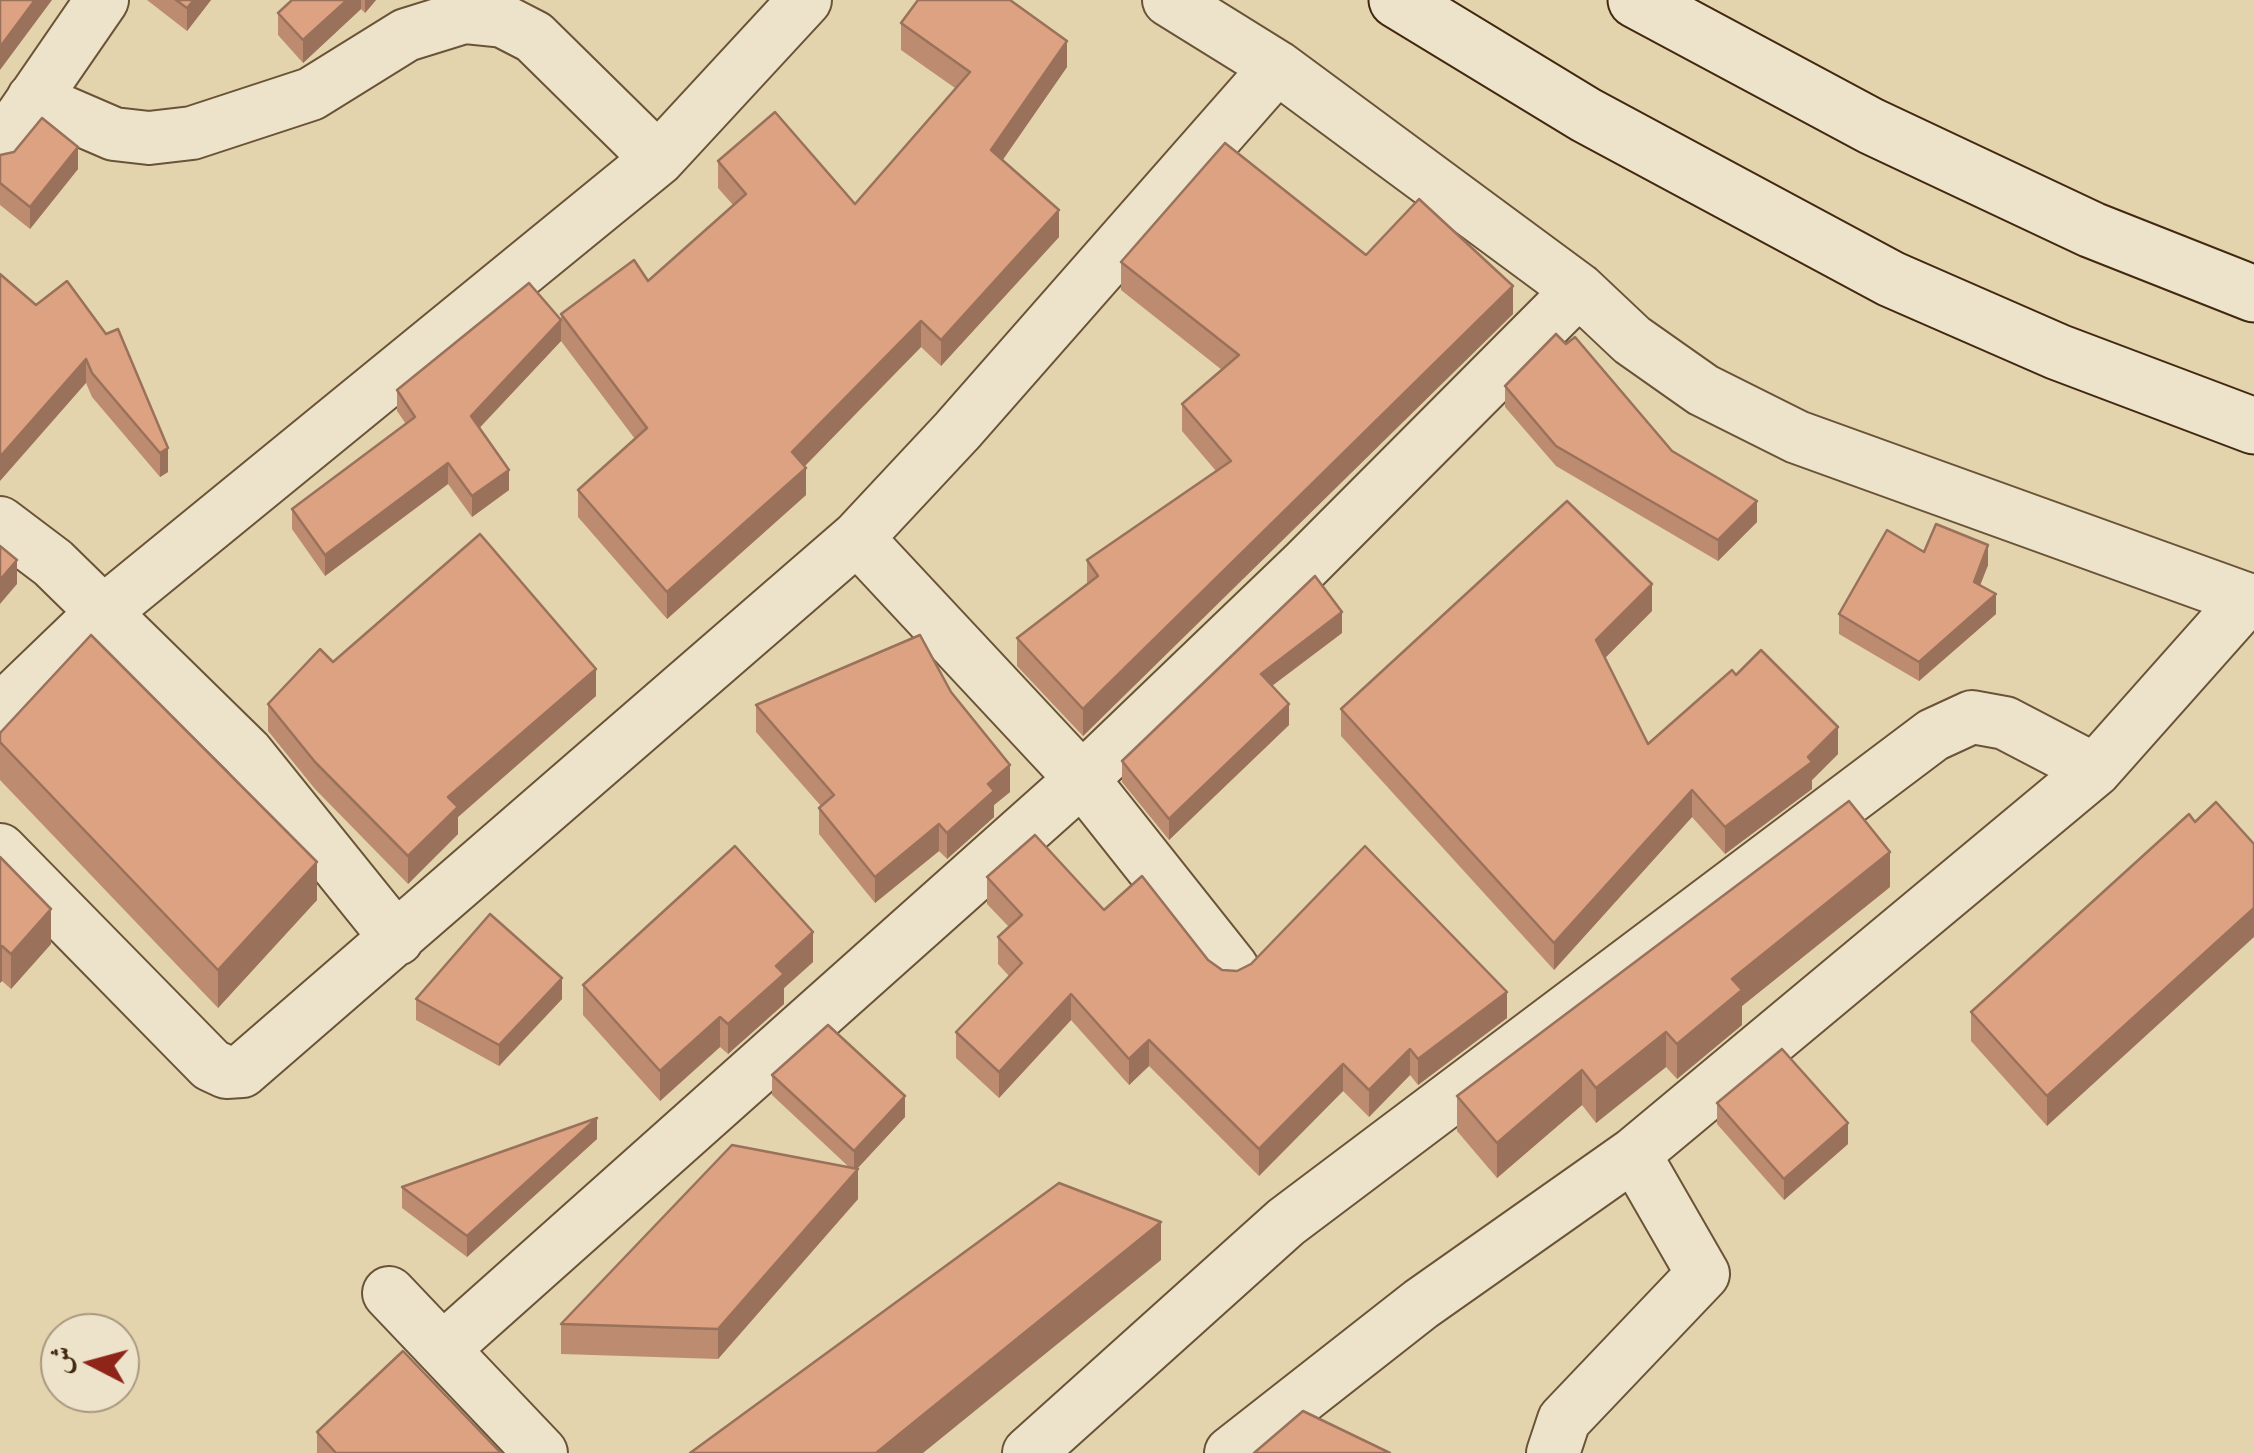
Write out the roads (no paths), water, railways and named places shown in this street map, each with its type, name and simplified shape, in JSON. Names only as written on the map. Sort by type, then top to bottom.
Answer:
[{"type":"main road","points":[[1397,0],[1586,115],[1891,280],[2058,352],[2254,426]]},
{"type":"main road","points":[[1636,0],[1871,126],[2092,230],[2254,294]]},
{"type":"street","points":[[0,148],[102,0]]},
{"type":"street","points":[[0,711],[101,614],[658,159],[805,0]]},
{"type":"street","points":[[1169,0],[1277,67],[1579,290],[1632,340],[1703,390],[1798,437],[2250,601],[2095,770],[1634,1154],[1421,1304],[1231,1453]]},
{"type":"street","points":[[34,99],[114,134],[150,138],[192,134],[311,94],[406,36],[464,17],[503,21],[534,37],[658,159]]},
{"type":"street","points":[[0,850],[210,1064],[226,1072],[242,1072],[857,538],[957,431],[1277,67]]},
{"type":"street","points":[[443,1349],[1082,778],[1304,566],[1579,290]]},
{"type":"street","points":[[0,523],[53,563],[101,614],[247,752],[397,939]]},
{"type":"street","points":[[857,538],[1082,778],[1232,968]]},
{"type":"street","points":[[1029,1453],[1286,1222],[1933,734],[1972,717],[2005,723],[2095,770]]},
{"type":"street","points":[[1525,1453],[1558,1436],[1703,1274],[1634,1154]]},
{"type":"street","points":[[388,1293],[540,1453]]}]
